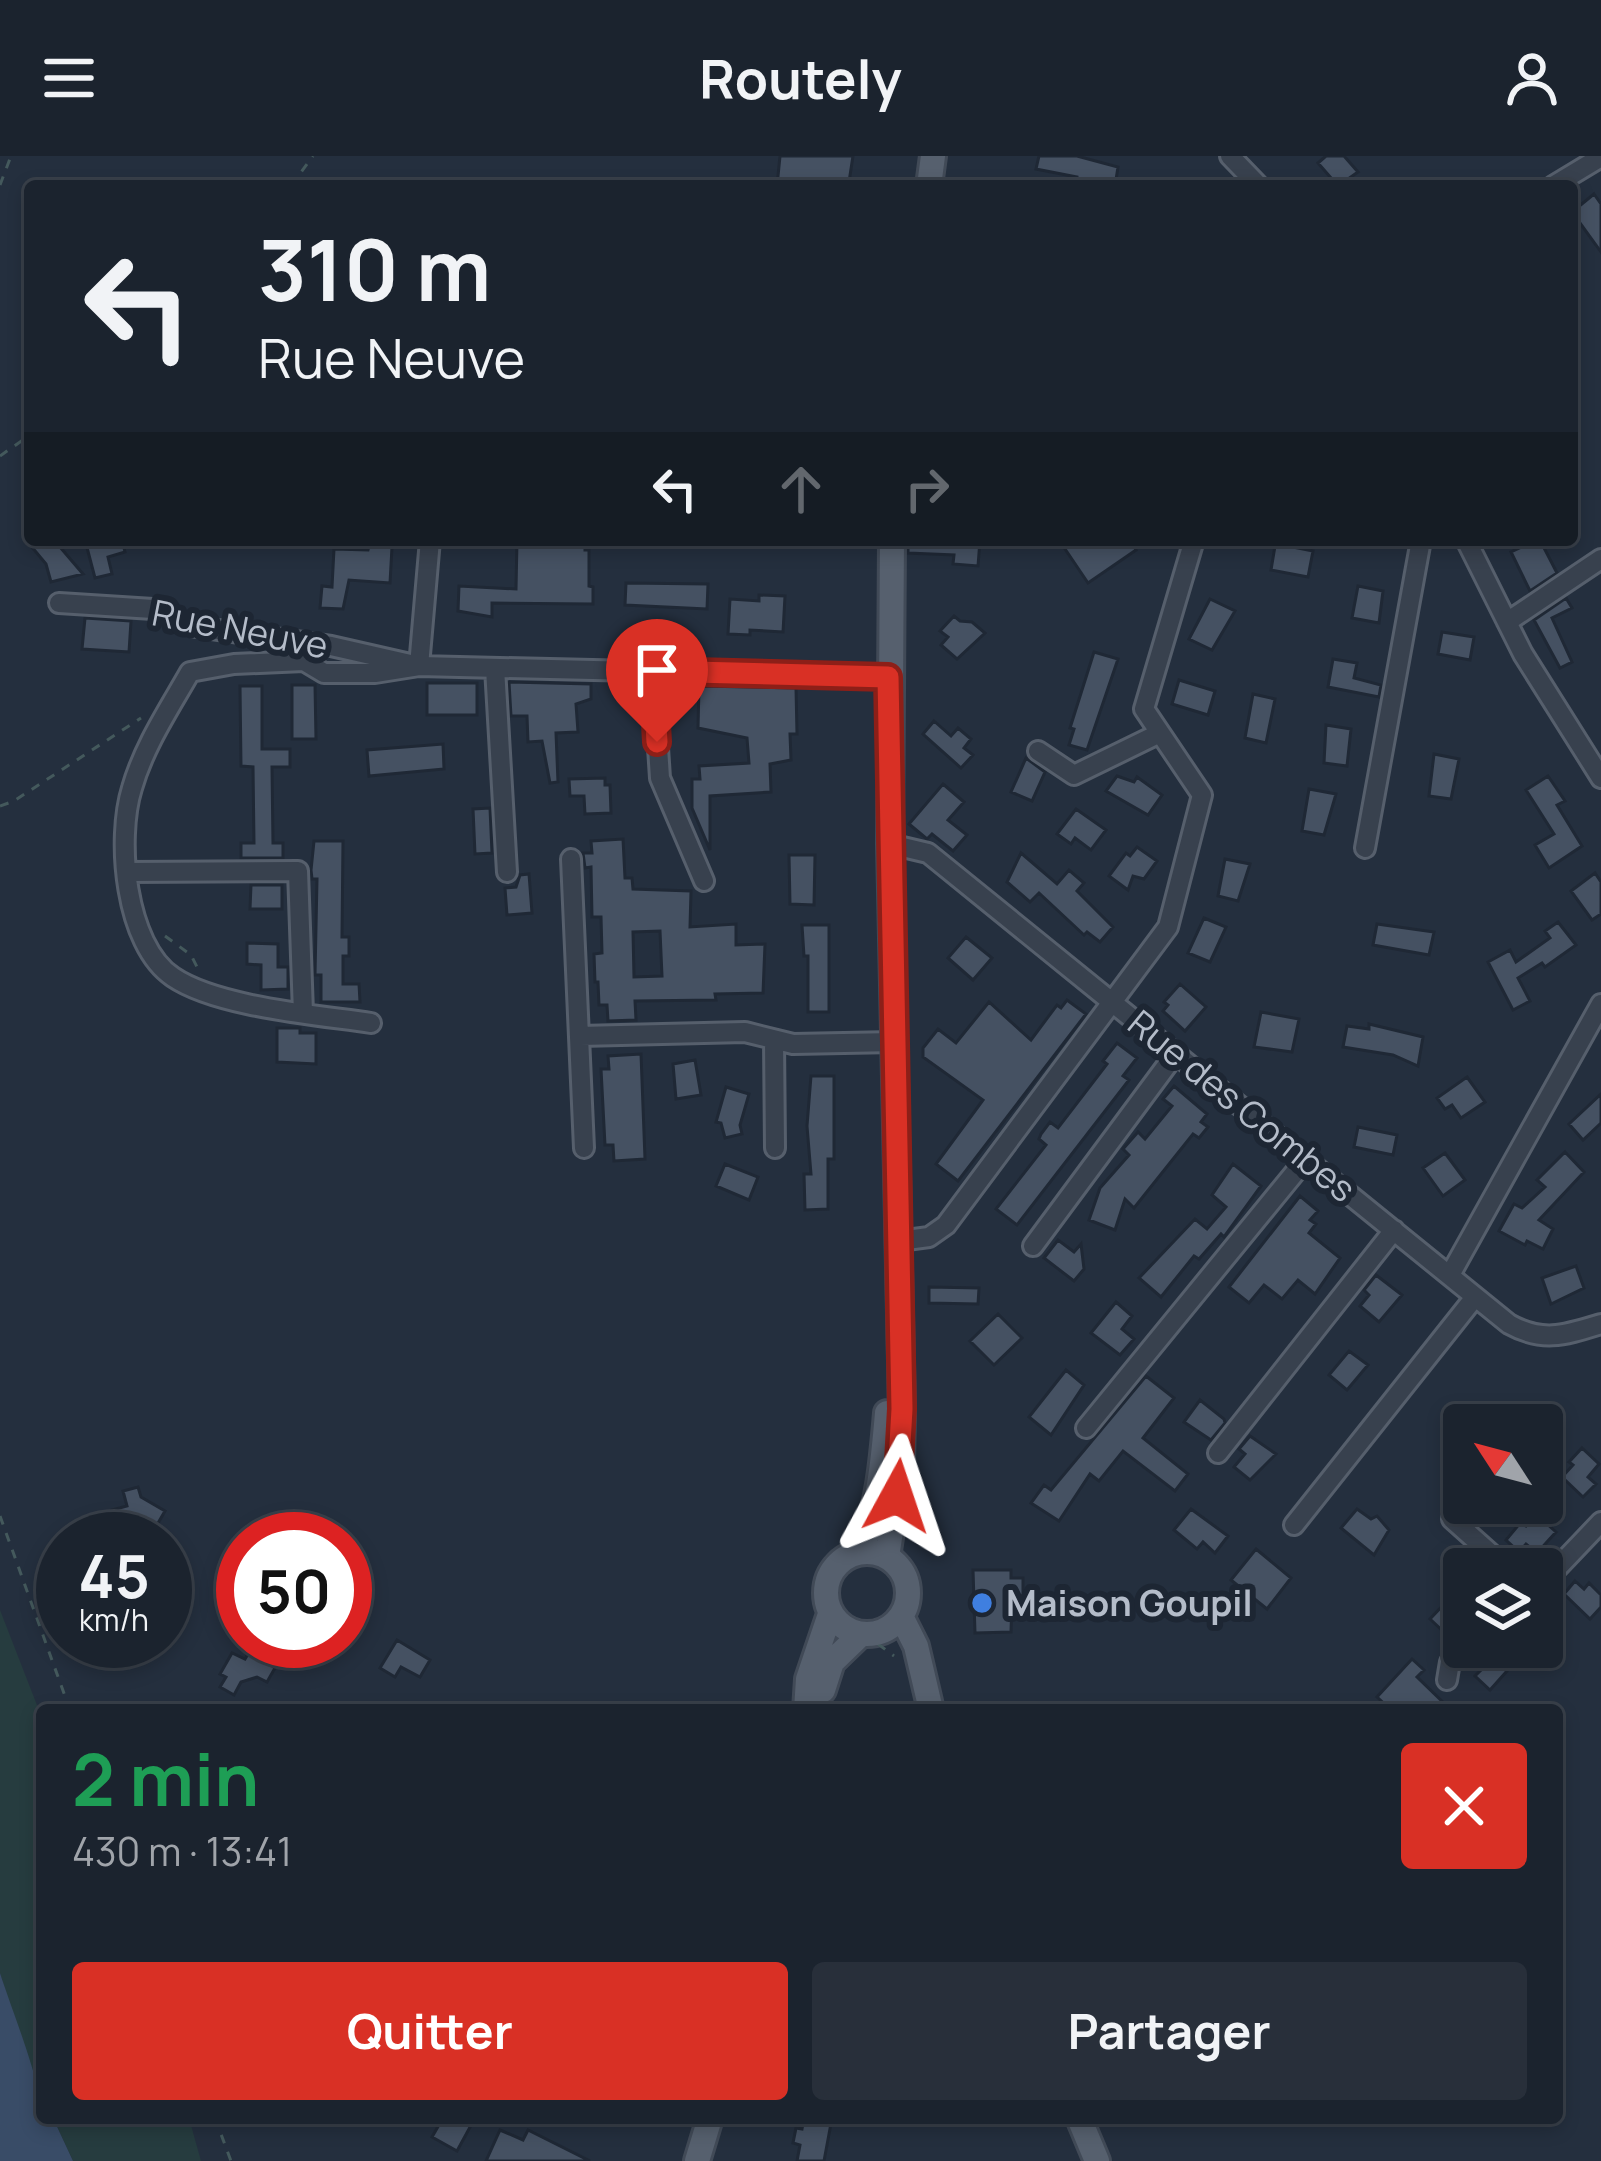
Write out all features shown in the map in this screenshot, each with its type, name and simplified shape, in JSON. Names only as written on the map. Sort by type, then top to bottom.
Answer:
[{"type":"main road","points":[[887,1557],[902,1467],[888,677],[892,546]]},
{"type":"main road","points":[[860,1552],[884,1465],[900,1273]]},
{"type":"main road","points":[[806,1704],[808,1679],[830,1614],[825,1590],[831,1573],[843,1559],[860,1552],[887,1557],[907,1583],[906,1606],[832,1662],[822,1704]]},
{"type":"main road","points":[[830,1614],[846,1629],[881,1627],[916,1646],[930,1704]]},
{"type":"main road","points":[[697,2161],[708,2124]]},
{"type":"main road","points":[[1082,2124],[1097,2161]]},
{"type":"street","points":[[1230,156],[1253,180]]},
{"type":"street","points":[[1562,180],[1597,158]]},
{"type":"street","points":[[419,666],[429,546]]},
{"type":"street","points":[[899,1241],[929,1237],[946,1225],[1168,927],[1202,795],[1144,709],[1192,546]]},
{"type":"street","points":[[1365,848],[1420,546]]},
{"type":"street","points":[[1469,546],[1507,622],[1601,778]]},
{"type":"street","points":[[1507,622],[1601,559]]},
{"type":"street","name":"Rue Neuve","points":[[59,603],[153,609],[191,626],[332,646],[419,666]]},
{"type":"street","name":"Rue Neuve","points":[[128,872],[130,793],[146,751],[190,672],[234,664],[304,661],[324,673],[375,673],[419,666],[888,677]]},
{"type":"street","points":[[495,668],[507,872]]},
{"type":"street","points":[[653,671],[659,778],[704,881]]},
{"type":"street","points":[[1038,751],[1074,775],[1160,733]]},
{"type":"street","name":"Rue des Combes","points":[[890,844],[928,853],[1475,1297],[1530,1336],[1555,1339],[1601,1324]]},
{"type":"street","points":[[571,859],[584,1148]]},
{"type":"street","points":[[303,1013],[298,871],[128,872],[130,906],[144,945],[171,976],[198,990],[303,1013],[371,1023]]},
{"type":"street","points":[[1450,1275],[1601,1004]]},
{"type":"street","points":[[580,1036],[746,1032],[793,1045],[895,1042]]},
{"type":"street","points":[[774,1040],[775,1148]]},
{"type":"street","points":[[1034,1246],[1176,1053]]},
{"type":"street","points":[[1086,1428],[1306,1159]]},
{"type":"street","points":[[1218,1453],[1394,1230]]},
{"type":"street","points":[[1294,1525],[1475,1297]]},
{"type":"street","points":[[1563,1562],[1601,1522]]},
{"type":"street","points":[[1458,1524],[1484,1548]]},
{"type":"street","points":[[1448,1680],[1449,1668]]},
{"type":"path","points":[[0,185],[11,156]]},
{"type":"path","points":[[0,806],[145,715]]},
{"type":"path","points":[[157,932],[191,955],[199,967],[198,990]]},
{"type":"path","points":[[0,1516],[68,1704]]},
{"type":"path","points":[[881,1627],[900,1661]]},
{"type":"path","points":[[217,2124],[230,2161]]},
{"type":"green space","points":[[0,1610],[37,1704],[36,2084],[0,1973]]},
{"type":"green space","points":[[56,2124],[191,2124],[201,2161],[73,2161]]},
{"type":"water","points":[[0,1973],[36,2083],[36,2124],[56,2124],[73,2161],[0,2161]]},
{"type":"building","points":[[780,156],[853,156],[849,180],[778,180]]},
{"type":"building","points":[[1039,156],[1077,156],[1118,167],[1116,180],[1077,180],[1036,169]]},
{"type":"building","points":[[1326,156],[1344,156],[1358,172],[1347,180],[1333,180],[1318,163]]},
{"type":"building","points":[[1594,194],[1601,204],[1601,252],[1578,220],[1578,207]]},
{"type":"building","points":[[31,546],[59,546],[83,574],[51,582],[46,564]]},
{"type":"building","points":[[87,546],[124,546],[125,552],[108,557],[112,574],[95,578]]},
{"type":"building","points":[[369,546],[392,547],[390,583],[349,580],[343,609],[320,608],[322,586],[332,587],[334,549],[368,550]]},
{"type":"building","points":[[517,546],[585,546],[589,550],[593,604],[492,603],[492,617],[458,611],[459,586],[516,589]]},
{"type":"building","points":[[908,546],[980,546],[978,566],[953,564],[954,555],[908,553]]},
{"type":"building","points":[[1063,546],[1133,546],[1136,550],[1088,583]]},
{"type":"building","points":[[1275,546],[1313,551],[1308,577],[1271,570]]},
{"type":"building","points":[[1524,546],[1543,546],[1557,573],[1530,591],[1511,552]]},
{"type":"building","points":[[626,583],[708,584],[707,609],[625,605]]},
{"type":"building","points":[[1358,586],[1383,591],[1379,623],[1352,618]]},
{"type":"building","points":[[759,595],[785,596],[783,632],[728,634],[730,599],[759,601]]},
{"type":"building","points":[[1566,598],[1572,608],[1552,618],[1572,662],[1560,668],[1534,620]]},
{"type":"building","points":[[1210,599],[1235,611],[1212,650],[1189,639]]},
{"type":"building","points":[[954,616],[985,633],[957,659],[941,645],[948,637],[940,631]]},
{"type":"building","points":[[85,618],[131,621],[129,652],[82,649]]},
{"type":"building","points":[[1442,632],[1474,637],[1470,660],[1438,654]]},
{"type":"building","points":[[1094,652],[1118,659],[1087,750],[1069,745],[1074,729],[1070,728]]},
{"type":"building","points":[[1333,659],[1357,663],[1354,678],[1381,685],[1379,697],[1328,687]]},
{"type":"building","points":[[1179,680],[1215,691],[1208,715],[1172,704]]},
{"type":"building","points":[[509,682],[591,684],[591,699],[576,704],[578,732],[556,733],[558,782],[550,783],[542,741],[528,742],[527,716],[511,716]]},
{"type":"building","points":[[427,683],[477,683],[477,715],[427,715]]},
{"type":"building","points":[[292,685],[315,685],[316,739],[292,739]]},
{"type":"building","points":[[240,686],[262,686],[262,749],[290,749],[290,767],[272,767],[273,843],[283,843],[283,858],[241,858],[241,843],[254,843],[253,767],[241,766]]},
{"type":"building","points":[[699,686],[796,688],[797,734],[790,734],[791,760],[770,764],[771,792],[710,796],[710,850],[692,808],[692,779],[700,779],[699,766],[749,763],[747,738],[698,728]]},
{"type":"building","points":[[1253,694],[1275,699],[1266,743],[1245,738]]},
{"type":"building","points":[[934,721],[951,736],[958,728],[971,739],[964,748],[973,755],[961,768],[923,734]]},
{"type":"building","points":[[1326,725],[1351,729],[1347,766],[1324,763]]},
{"type":"building","points":[[443,744],[444,769],[369,776],[367,750]]},
{"type":"building","points":[[1434,754],[1459,759],[1451,799],[1429,796]]},
{"type":"building","points":[[1026,758],[1045,772],[1032,801],[1011,792]]},
{"type":"building","points":[[1117,776],[1134,782],[1137,777],[1162,795],[1148,815],[1106,791]]},
{"type":"building","points":[[1548,776],[1565,801],[1557,805],[1582,846],[1549,868],[1535,845],[1554,834],[1526,790]]},
{"type":"building","points":[[605,778],[605,785],[610,785],[611,813],[585,814],[584,796],[570,796],[569,779]]},
{"type":"building","points":[[943,784],[964,802],[948,820],[967,835],[953,851],[909,824]]},
{"type":"building","points":[[1309,789],[1336,794],[1324,835],[1302,831]]},
{"type":"building","points":[[490,808],[492,853],[475,854],[473,809]]},
{"type":"building","points":[[1076,809],[1106,830],[1091,850],[1075,838],[1071,844],[1057,834]]},
{"type":"building","points":[[623,839],[625,878],[632,878],[633,889],[691,891],[690,927],[736,924],[736,945],[765,944],[763,993],[715,994],[716,1000],[635,1001],[636,1020],[608,1021],[607,1005],[599,1005],[595,982],[594,954],[602,953],[601,917],[592,917],[591,867],[585,868],[583,853],[592,853],[591,841]],"holes":[[[660,931],[662,976],[634,977],[633,932]]]},
{"type":"building","points":[[314,841],[343,841],[342,937],[349,937],[349,956],[343,956],[343,984],[359,984],[360,1002],[321,1002],[321,975],[315,975]]},
{"type":"building","points":[[1137,847],[1157,861],[1144,879],[1133,876],[1128,890],[1109,876],[1126,853],[1130,856]]},
{"type":"building","points":[[1021,853],[1057,884],[1069,870],[1084,883],[1077,891],[1113,927],[1100,942],[1087,932],[1084,935],[1039,893],[1030,902],[1007,882]]},
{"type":"building","points":[[789,855],[815,855],[814,905],[790,904]]},
{"type":"building","points":[[1225,859],[1250,864],[1238,901],[1218,896]]},
{"type":"building","points":[[1595,873],[1601,882],[1601,914],[1592,920],[1571,891]]},
{"type":"building","points":[[529,874],[532,913],[507,915],[505,888],[516,887],[520,875]]},
{"type":"building","points":[[251,885],[282,885],[282,909],[250,909]]},
{"type":"building","points":[[1204,918],[1226,927],[1210,962],[1188,953]]},
{"type":"building","points":[[1558,922],[1576,945],[1545,967],[1542,963],[1518,978],[1530,1001],[1513,1010],[1488,962],[1510,950],[1516,962],[1550,938],[1545,931]]},
{"type":"building","points":[[1377,924],[1434,932],[1429,955],[1373,945]]},
{"type":"building","points":[[802,925],[829,925],[829,1012],[808,1012],[808,956],[804,956]]},
{"type":"building","points":[[966,937],[992,958],[973,980],[948,958]]},
{"type":"building","points":[[247,943],[278,944],[278,967],[288,967],[288,989],[261,990],[261,965],[247,964]]},
{"type":"building","points":[[1180,984],[1206,1007],[1185,1031],[1163,1011],[1168,1005],[1164,1002]]},
{"type":"building","points":[[1067,1000],[1086,1014],[958,1181],[936,1164],[983,1100],[923,1057],[923,1048],[938,1029],[956,1043],[989,1002],[1031,1040],[1057,1005],[1061,1008]]},
{"type":"building","points":[[1261,1012],[1299,1019],[1292,1052],[1254,1047]]},
{"type":"building","points":[[1369,1024],[1423,1037],[1418,1066],[1393,1055],[1343,1047],[1347,1026],[1369,1029]]},
{"type":"building","points":[[277,1028],[316,1033],[316,1064],[277,1062]]},
{"type":"building","points":[[1117,1043],[1137,1058],[1123,1076],[1129,1080],[1017,1225],[996,1209],[1046,1145],[1039,1139],[1041,1134],[1050,1122],[1058,1128],[1107,1064],[1103,1061]]},
{"type":"building","points":[[641,1054],[645,1159],[614,1161],[613,1145],[605,1145],[601,1069],[609,1069],[608,1056]]},
{"type":"building","points":[[695,1060],[701,1095],[676,1099],[673,1064]]},
{"type":"building","points":[[811,1076],[834,1076],[834,1159],[828,1159],[828,1209],[805,1210],[804,1174],[811,1174],[807,1126]]},
{"type":"building","points":[[1467,1077],[1485,1102],[1461,1118],[1452,1105],[1445,1109],[1437,1098]]},
{"type":"building","points":[[1174,1086],[1207,1114],[1201,1122],[1208,1127],[1199,1138],[1193,1134],[1134,1208],[1125,1199],[1115,1230],[1089,1220],[1100,1188],[1129,1155],[1123,1149],[1138,1132],[1145,1139],[1172,1106],[1163,1099]]},
{"type":"building","points":[[726,1087],[749,1094],[742,1134],[725,1138],[721,1123],[716,1122]]},
{"type":"building","points":[[1601,1094],[1601,1123],[1583,1140],[1569,1124]]},
{"type":"building","points":[[1358,1127],[1397,1135],[1393,1155],[1354,1147]]},
{"type":"building","points":[[1565,1152],[1584,1172],[1539,1220],[1553,1229],[1543,1249],[1499,1231],[1514,1204],[1522,1208],[1545,1187],[1537,1180]]},
{"type":"building","points":[[1445,1153],[1465,1180],[1443,1196],[1423,1168]]},
{"type":"building","points":[[725,1164],[758,1177],[749,1200],[716,1186]]},
{"type":"building","points":[[1233,1164],[1261,1186],[1224,1237],[1221,1234],[1199,1259],[1194,1256],[1161,1297],[1139,1278],[1195,1219],[1207,1229],[1226,1207],[1212,1195]]},
{"type":"building","points":[[1300,1196],[1318,1211],[1310,1220],[1316,1224],[1309,1233],[1340,1258],[1315,1294],[1298,1280],[1282,1299],[1264,1285],[1249,1303],[1229,1287]]},
{"type":"building","points":[[1058,1240],[1074,1252],[1081,1244],[1084,1269],[1074,1281],[1044,1258]]},
{"type":"building","points":[[1576,1266],[1584,1288],[1551,1304],[1542,1278]]},
{"type":"building","points":[[1376,1275],[1402,1295],[1379,1322],[1360,1306],[1369,1295],[1364,1290]]},
{"type":"building","points":[[929,1287],[979,1288],[978,1304],[929,1303]]},
{"type":"building","points":[[1116,1302],[1132,1316],[1122,1329],[1134,1339],[1120,1355],[1091,1333]]},
{"type":"building","points":[[998,1314],[1022,1338],[994,1365],[970,1341]]},
{"type":"building","points":[[1349,1351],[1368,1365],[1347,1390],[1329,1375]]},
{"type":"building","points":[[1066,1370],[1084,1385],[1051,1435],[1029,1417]]},
{"type":"building","points":[[1146,1376],[1174,1398],[1143,1438],[1188,1474],[1175,1491],[1123,1451],[1099,1481],[1090,1474],[1059,1521],[1031,1503],[1044,1485],[1051,1490]]},
{"type":"building","points":[[1200,1400],[1224,1419],[1211,1440],[1184,1422]]},
{"type":"building","points":[[1250,1436],[1276,1454],[1250,1480],[1234,1467],[1245,1454],[1239,1449]]},
{"type":"building","points":[[1582,1448],[1599,1464],[1588,1477],[1596,1484],[1583,1497],[1563,1478],[1573,1465],[1569,1462]]},
{"type":"building","points":[[138,1487],[141,1497],[165,1511],[113,1512],[127,1506],[123,1491]]},
{"type":"building","points":[[1191,1509],[1228,1536],[1215,1553],[1203,1542],[1197,1549],[1174,1530]]},
{"type":"building","points":[[1357,1509],[1371,1519],[1377,1516],[1389,1530],[1374,1555],[1341,1528]]},
{"type":"building","points":[[1519,1524],[1547,1524],[1556,1532],[1542,1548],[1526,1544],[1515,1548],[1506,1540]]},
{"type":"building","points":[[1256,1549],[1291,1578],[1267,1609],[1231,1580]]},
{"type":"building","points":[[973,1570],[1011,1570],[1011,1578],[1023,1578],[1023,1599],[1012,1599],[1011,1632],[975,1633]]},
{"type":"building","points":[[1575,1581],[1584,1589],[1589,1583],[1601,1595],[1601,1607],[1590,1619],[1564,1594]]},
{"type":"building","points":[[1443,1605],[1443,1631],[1430,1619]]},
{"type":"building","points":[[397,1640],[430,1660],[420,1677],[401,1667],[395,1677],[380,1668]]},
{"type":"building","points":[[1412,1659],[1424,1670],[1417,1677],[1445,1704],[1385,1704],[1377,1697]]},
{"type":"building","points":[[223,1668],[275,1668],[267,1682],[257,1677],[241,1682],[234,1695],[220,1687],[226,1677],[220,1674]]},
{"type":"building","points":[[1483,1668],[1510,1668],[1490,1690],[1475,1676]]},
{"type":"building","points":[[440,2124],[472,2124],[457,2151],[432,2137]]},
{"type":"building","points":[[803,2124],[831,2124],[824,2161],[797,2161],[800,2145],[793,2143],[796,2128],[802,2129]]},
{"type":"building","points":[[500,2130],[523,2140],[528,2130],[590,2161],[486,2161]]},
{"type":"place","name":"Maison Goupil","points":[[982,1603]]},
{"type":"route","points":[[657,742],[653,671],[888,677],[902,1409],[897,1496]]}]
